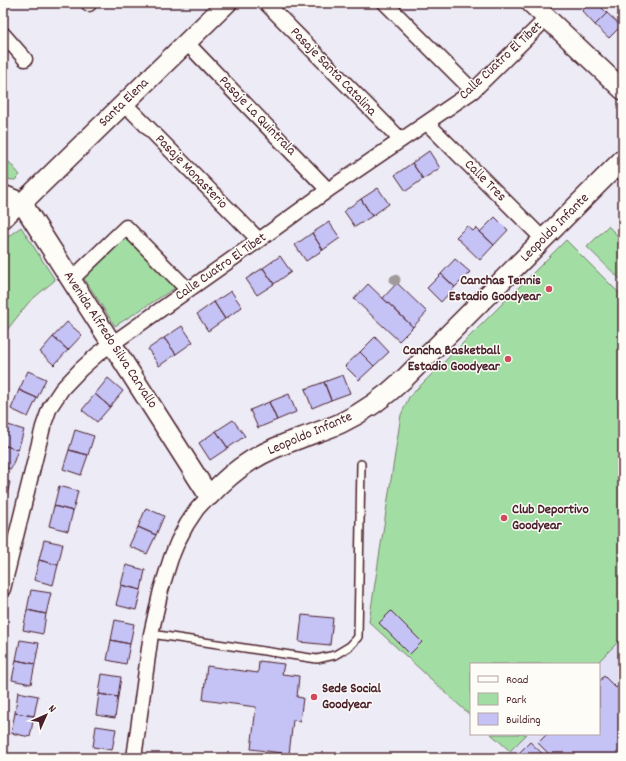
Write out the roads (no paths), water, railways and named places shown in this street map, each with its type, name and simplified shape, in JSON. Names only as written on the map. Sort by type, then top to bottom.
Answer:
[{"type":"street","name":"Santa Elena","points":[[22,203],[227,3]]},
{"type":"street","name":"Pasaje Santa Catalina","points":[[266,3],[401,140]]},
{"type":"street","points":[[385,3],[473,91]]},
{"type":"street","points":[[532,3],[623,90]]},
{"type":"street","name":"Calle Cuatro El Tibet","points":[[3,589],[43,427],[50,407],[62,390],[81,369],[112,343],[328,190],[473,91],[547,18]]},
{"type":"street","points":[[3,34],[25,59]]},
{"type":"street","name":"Pasaje La Quintrala","points":[[186,42],[328,190]]},
{"type":"street","name":"Pasaje Monasterio","points":[[124,103],[259,240]]},
{"type":"street","name":"Calle Tres","points":[[427,123],[544,239]]},
{"type":"street","name":"Leopoldo Infante","points":[[134,758],[151,634],[161,590],[178,541],[197,509],[232,473],[245,463],[273,448],[341,423],[373,405],[386,395],[405,378],[623,159]]},
{"type":"street","points":[[3,195],[22,203],[3,222]]},
{"type":"street","name":"Avenida Alfredo Silva Carvallo","points":[[22,203],[209,496]]},
{"type":"street","points":[[71,280],[126,227],[188,290]]},
{"type":"lane","points":[[151,634],[317,659],[335,655],[350,646],[358,637],[361,464]]},
{"type":"place","name":"Canchas Tennis Estadio Goodyear","points":[[549,289]]},
{"type":"place","name":"Cancha Basketball Estadio Goodyear","points":[[508,359]]},
{"type":"place","name":"Club Deportivo Goodyear","points":[[504,518]]},
{"type":"place","name":"Sede Social Goodyear","points":[[314,697]]}]
